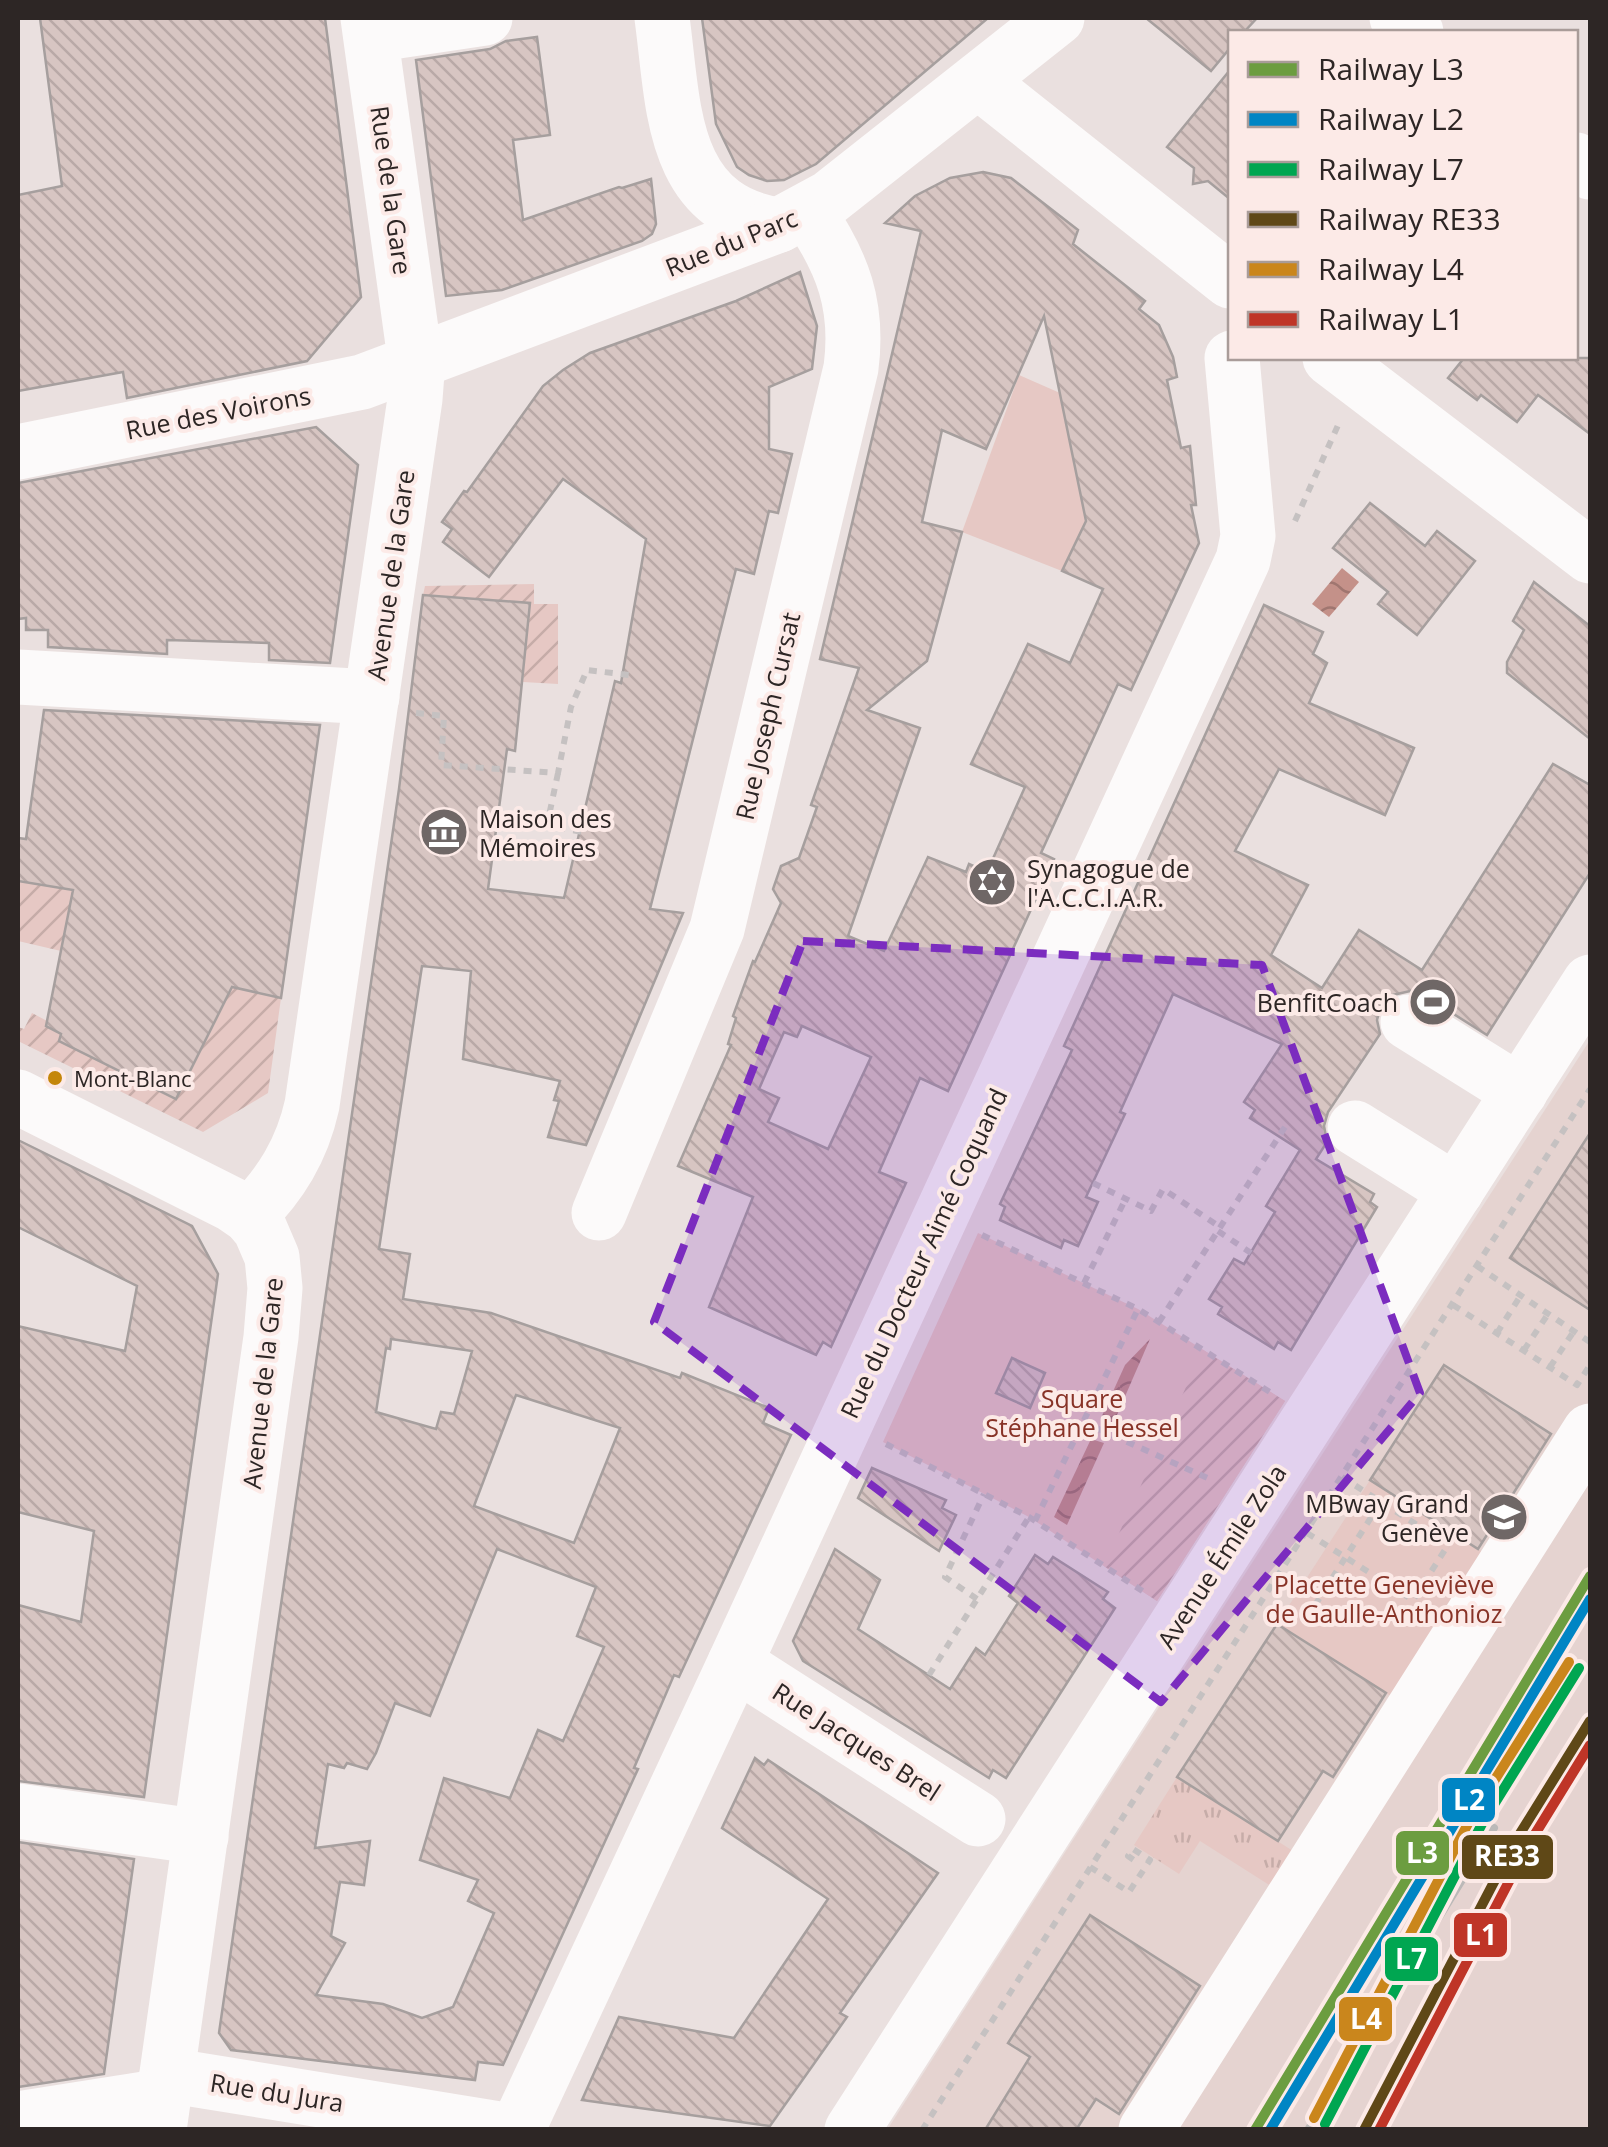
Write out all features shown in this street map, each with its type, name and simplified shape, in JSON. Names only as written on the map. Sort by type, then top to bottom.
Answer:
[{"type":"street","points":[[369,26],[486,18]]},
{"type":"street","points":[[662,18],[678,130],[693,172],[712,195],[736,213],[793,218]]},
{"type":"street","name":"Rue du Parc","points":[[415,362],[793,218],[1057,18]]},
{"type":"street","name":"Rue de la Gare","points":[[369,26],[415,362]]},
{"type":"street","points":[[978,81],[1228,279]]},
{"type":"street","name":"Rue Joseph Cursat","points":[[600,1212],[717,929],[851,368],[854,323],[847,286],[793,218]]},
{"type":"street","name":"Rue du Docteur Aimé Coquand","points":[[516,2130],[1243,560],[1248,536],[1232,360]]},
{"type":"street","name":"Rue des Voirons","points":[[18,452],[325,391],[415,362]]},
{"type":"street","name":"Avenue de la Gare","points":[[163,2100],[244,1549],[275,1288],[267,1242],[249,1216],[286,1172],[308,1120],[416,399],[415,362]]},
{"type":"street","points":[[1339,395],[1590,556]]},
{"type":"street","points":[[18,677],[371,702]]},
{"type":"street","name":"Avenue Émile Zola","points":[[852,2130],[1590,982]]},
{"type":"street","points":[[1408,1022],[1520,1092]]},
{"type":"street","name":"Avenue Émile Zola","points":[[887,2130],[1590,1040]]},
{"type":"street","points":[[18,1096],[210,1192],[249,1216]]},
{"type":"street","points":[[1356,1128],[1456,1191]]},
{"type":"street","points":[[1146,2130],[1590,1431]]},
{"type":"street","name":"Rue Jacques Brel","points":[[735,1664],[978,1818]]},
{"type":"street","points":[[18,1811],[202,1837]]},
{"type":"street","name":"Rue du Jura","points":[[18,2119],[163,2100],[505,2130]]},
{"type":"path","points":[[1248,536],[1294,525],[1339,395]]},
{"type":"path","points":[[582,832],[547,824],[571,707],[587,670],[629,676]]},
{"type":"path","points":[[371,702],[444,716],[441,765],[558,773]]},
{"type":"path","points":[[922,2130],[1590,1090]]},
{"type":"path","points":[[1160,1322],[1284,1127]]},
{"type":"path","points":[[1093,1183],[1151,1211],[1163,1189],[1251,1253]]},
{"type":"path","points":[[1084,1283],[1126,1198]]},
{"type":"path","points":[[940,1215],[1138,1308],[1310,1417]]},
{"type":"path","points":[[1477,1266],[1590,1342]]},
{"type":"path","points":[[1497,1333],[1521,1295]]},
{"type":"path","points":[[1453,1305],[1577,1385],[1590,1365]]},
{"type":"path","points":[[929,1675],[1032,1519],[1138,1308]]},
{"type":"path","points":[[1524,1350],[1548,1314]]},
{"type":"path","points":[[1550,1367],[1574,1330]]},
{"type":"path","points":[[1083,1422],[1256,1500]]},
{"type":"path","points":[[844,1424],[1032,1519],[1182,1617]]},
{"type":"path","points":[[1342,1478],[1497,1577]]},
{"type":"path","points":[[977,1599],[945,1577],[984,1494]]},
{"type":"path","points":[[1315,1605],[1381,1502]]},
{"type":"path","points":[[1307,1533],[1413,1600],[1448,1545]]},
{"type":"path","points":[[1090,1867],[1129,1892],[1150,1860],[1133,1849],[1128,1856],[1138,1863]]},
{"type":"highlighted area","points":[[803,941],[1262,965],[1420,1393],[1161,1702],[654,1322]]},
{"type":"shaded area","points":[[1590,1040],[1590,2129],[887,2130],[1064,1854]]},
{"type":"green space","points":[[1019,375],[1060,393],[1086,521],[1062,571],[962,532]]},
{"type":"green space","points":[[534,584],[534,604],[558,604],[558,684],[523,682],[526,642],[423,595],[425,586]]},
{"type":"green space","points":[[18,881],[73,890],[61,951],[18,941]]},
{"type":"green space","points":[[164,973],[281,998],[268,1093],[203,1132],[18,1041],[18,1027],[24,1029],[32,1013],[61,1034],[59,1041],[176,1099],[209,1032]]},
{"type":"green space","name":"Square Stéphane Hessel","points":[[978,1233],[1138,1309],[1285,1401],[1157,1601],[1029,1517],[883,1442]]},
{"type":"green space","points":[[1203,1350],[1285,1401],[1157,1601],[1104,1566]]},
{"type":"green space","name":"Placette Geneviève de Gaulle-Anthonioz","points":[[1370,1480],[1497,1561],[1405,1705],[1277,1624]]},
{"type":"green space","points":[[1177,1777],[1304,1858],[1282,1893],[1200,1841],[1179,1874],[1134,1845]]},
{"type":"water","points":[[1342,568],[1359,582],[1329,617],[1312,604]]},
{"type":"water","points":[[1150,1339],[1113,1424],[1101,1418],[1125,1365]]},
{"type":"water","points":[[1091,1439],[1104,1443],[1067,1525],[1054,1517]]},
{"type":"building","points":[[40,18],[325,18],[361,297],[307,361],[127,398],[123,372],[18,391],[18,195],[62,186]]},
{"type":"building","points":[[702,18],[988,18],[816,164],[784,180],[767,181],[737,167],[716,124]]},
{"type":"building","points":[[1146,18],[1257,18],[1246,30],[1228,30],[1228,50],[1211,71]]},
{"type":"building","points":[[537,37],[550,135],[513,140],[523,220],[651,179],[656,224],[652,234],[642,241],[502,290],[446,296],[416,60],[490,49],[506,41]]},
{"type":"building","points":[[1228,72],[1228,197],[1208,181],[1193,184],[1194,168],[1167,147]]},
{"type":"building","points":[[983,172],[1011,178],[1078,230],[1073,244],[1145,301],[1139,309],[1159,325],[1173,357],[1177,377],[1167,380],[1181,448],[1190,446],[1196,505],[1191,505],[1199,543],[1131,690],[1118,684],[1041,853],[1054,859],[948,1091],[920,1078],[879,1172],[906,1183],[831,1347],[823,1342],[816,1355],[709,1307],[753,1197],[678,1166],[731,1045],[728,1044],[736,1018],[733,1016],[753,961],[781,903],[773,889],[781,866],[799,858],[817,807],[811,805],[859,668],[820,659],[921,231],[885,223],[915,196],[950,178]],"holes":[[[1044,316],[1086,521],[1062,571],[1103,589],[1070,663],[1028,644],[971,764],[1025,787],[987,872],[969,864],[966,872],[928,857],[884,951],[848,936],[920,728],[867,710],[927,661],[962,532],[922,522],[942,430],[986,449]],[[802,1026],[871,1057],[828,1149],[768,1122],[779,1098],[759,1089],[784,1032],[797,1037]]]},
{"type":"building","points":[[800,272],[817,326],[812,369],[769,387],[769,449],[792,454],[778,513],[769,511],[754,574],[736,569],[650,909],[683,913],[586,1145],[548,1137],[559,1101],[554,1100],[560,1081],[463,1059],[471,971],[422,966],[379,1249],[410,1254],[403,1299],[491,1313],[680,1378],[682,1373],[769,1408],[763,1423],[791,1435],[679,1677],[674,1675],[634,1768],[638,1769],[503,2065],[478,2062],[475,2080],[231,2050],[219,2033],[399,789],[423,595],[530,603],[515,751],[507,749],[488,889],[564,898],[615,681],[621,683],[646,539],[563,479],[489,577],[443,542],[452,529],[442,522],[543,386],[563,370],[590,353],[736,301]],"holes":[[[391,1339],[472,1351],[454,1414],[441,1412],[436,1429],[376,1412],[386,1348],[390,1349]],[[516,1395],[620,1428],[574,1543],[474,1506]],[[497,1549],[596,1587],[577,1636],[604,1647],[563,1741],[538,1730],[510,1798],[444,1778],[420,1860],[478,1880],[468,1901],[494,1913],[453,2007],[422,2018],[383,2004],[316,1995],[345,1943],[331,1936],[340,1882],[364,1885],[370,1841],[315,1848],[328,1764],[344,1768],[347,1763],[367,1769],[395,1703],[430,1716]]]},
{"type":"building","points":[[1590,358],[1590,434],[1538,395],[1517,422],[1481,395],[1477,400],[1448,378],[1462,360]]},
{"type":"building","points":[[316,427],[358,465],[330,663],[269,660],[269,643],[167,640],[167,654],[48,647],[48,630],[26,630],[26,618],[18,619],[18,483]]},
{"type":"building","points":[[1370,503],[1425,546],[1437,531],[1475,561],[1417,635],[1378,604],[1388,592],[1333,548]]},
{"type":"building","points":[[1534,582],[1590,626],[1590,739],[1507,673],[1507,662],[1524,630],[1513,621]]},
{"type":"building","points":[[1264,605],[1323,632],[1313,654],[1327,663],[1309,703],[1414,748],[1385,815],[1279,769],[1235,851],[1308,885],[1271,955],[1322,988],[1359,930],[1422,970],[1553,764],[1590,785],[1590,873],[1487,1035],[1425,996],[1410,991],[1393,995],[1381,1006],[1377,1020],[1380,1034],[1328,1112],[1324,1126],[1327,1142],[1316,1159],[1374,1194],[1370,1202],[1377,1207],[1291,1350],[1278,1342],[1274,1349],[1218,1314],[1222,1307],[1209,1299],[1234,1259],[1244,1264],[1275,1212],[1266,1206],[1300,1150],[1250,1118],[1255,1110],[1244,1102],[1282,1044],[1173,994],[1120,1112],[1125,1114],[1086,1197],[1098,1202],[1078,1246],[1064,1240],[1061,1248],[1000,1220],[1005,1207],[1000,1204],[1072,1050],[1064,1046]]},
{"type":"building","points":[[44,710],[320,725],[281,998],[232,987],[176,1099],[59,1041],[61,1034],[46,1026],[73,890],[18,881],[18,838],[26,839]]},
{"type":"building","points":[[1590,1133],[1590,1310],[1510,1258]]},
{"type":"building","points":[[18,1140],[192,1226],[218,1274],[144,1797],[18,1781],[18,1605],[81,1622],[94,1531],[18,1512],[18,1326],[125,1351],[137,1286],[18,1227]]},
{"type":"building","points":[[1012,1358],[1045,1373],[1030,1408],[996,1393]]},
{"type":"building","points":[[1444,1365],[1551,1434],[1478,1549],[1370,1480]]},
{"type":"building","points":[[872,1468],[946,1500],[942,1508],[956,1515],[939,1551],[858,1498]]},
{"type":"building","points":[[835,1549],[880,1580],[858,1629],[950,1689],[976,1648],[985,1655],[1018,1603],[1009,1596],[1035,1555],[1048,1564],[1053,1557],[1108,1592],[1103,1599],[1115,1608],[1006,1778],[993,1770],[989,1778],[803,1661],[793,1641]]},
{"type":"building","points":[[1277,1624],[1386,1693],[1333,1777],[1323,1771],[1278,1841],[1177,1777]]},
{"type":"building","points":[[755,1758],[764,1765],[768,1760],[938,1873],[840,2013],[847,2017],[770,2126],[582,2100],[619,2017],[734,2038],[828,1899],[722,1828]]},
{"type":"building","points":[[18,1842],[134,1859],[104,2074],[18,2087]]},
{"type":"building","points":[[1090,1915],[1200,1986],[1119,2114],[1096,2099],[1076,2130],[985,2130],[1030,2057],[1008,2043]]},
{"type":"railway","points":[[1371,2130],[1517,1838],[1590,1717]]},
{"type":"railway","points":[[1308,2130],[1494,1828]]},
{"type":"rail line","name":"L3","points":[[1255,2130],[1590,1576]]},
{"type":"rail line","name":"L2","points":[[1270,2130],[1590,1599]]},
{"type":"rail line","name":"L4","points":[[1314,2118],[1472,1816],[1569,1662]]},
{"type":"rail line","name":"L7","points":[[1325,2124],[1483,1822],[1579,1668]]},
{"type":"rail line","name":"RE33","points":[[1364,2130],[1516,1840],[1590,1721]]},
{"type":"rail line","name":"L1","points":[[1379,2130],[1527,1847],[1590,1745]]},
{"type":"place","name":"Maison des Mémoires","points":[[444,832]]},
{"type":"place","name":"Synagogue de l'A.C.C.I.A.R.","points":[[992,882]]},
{"type":"place","name":"BenfitCoach","points":[[1433,1002]]},
{"type":"place","name":"Mont-Blanc","points":[[55,1078]]},
{"type":"place","name":"MBway Grand Genève","points":[[1504,1517]]}]
